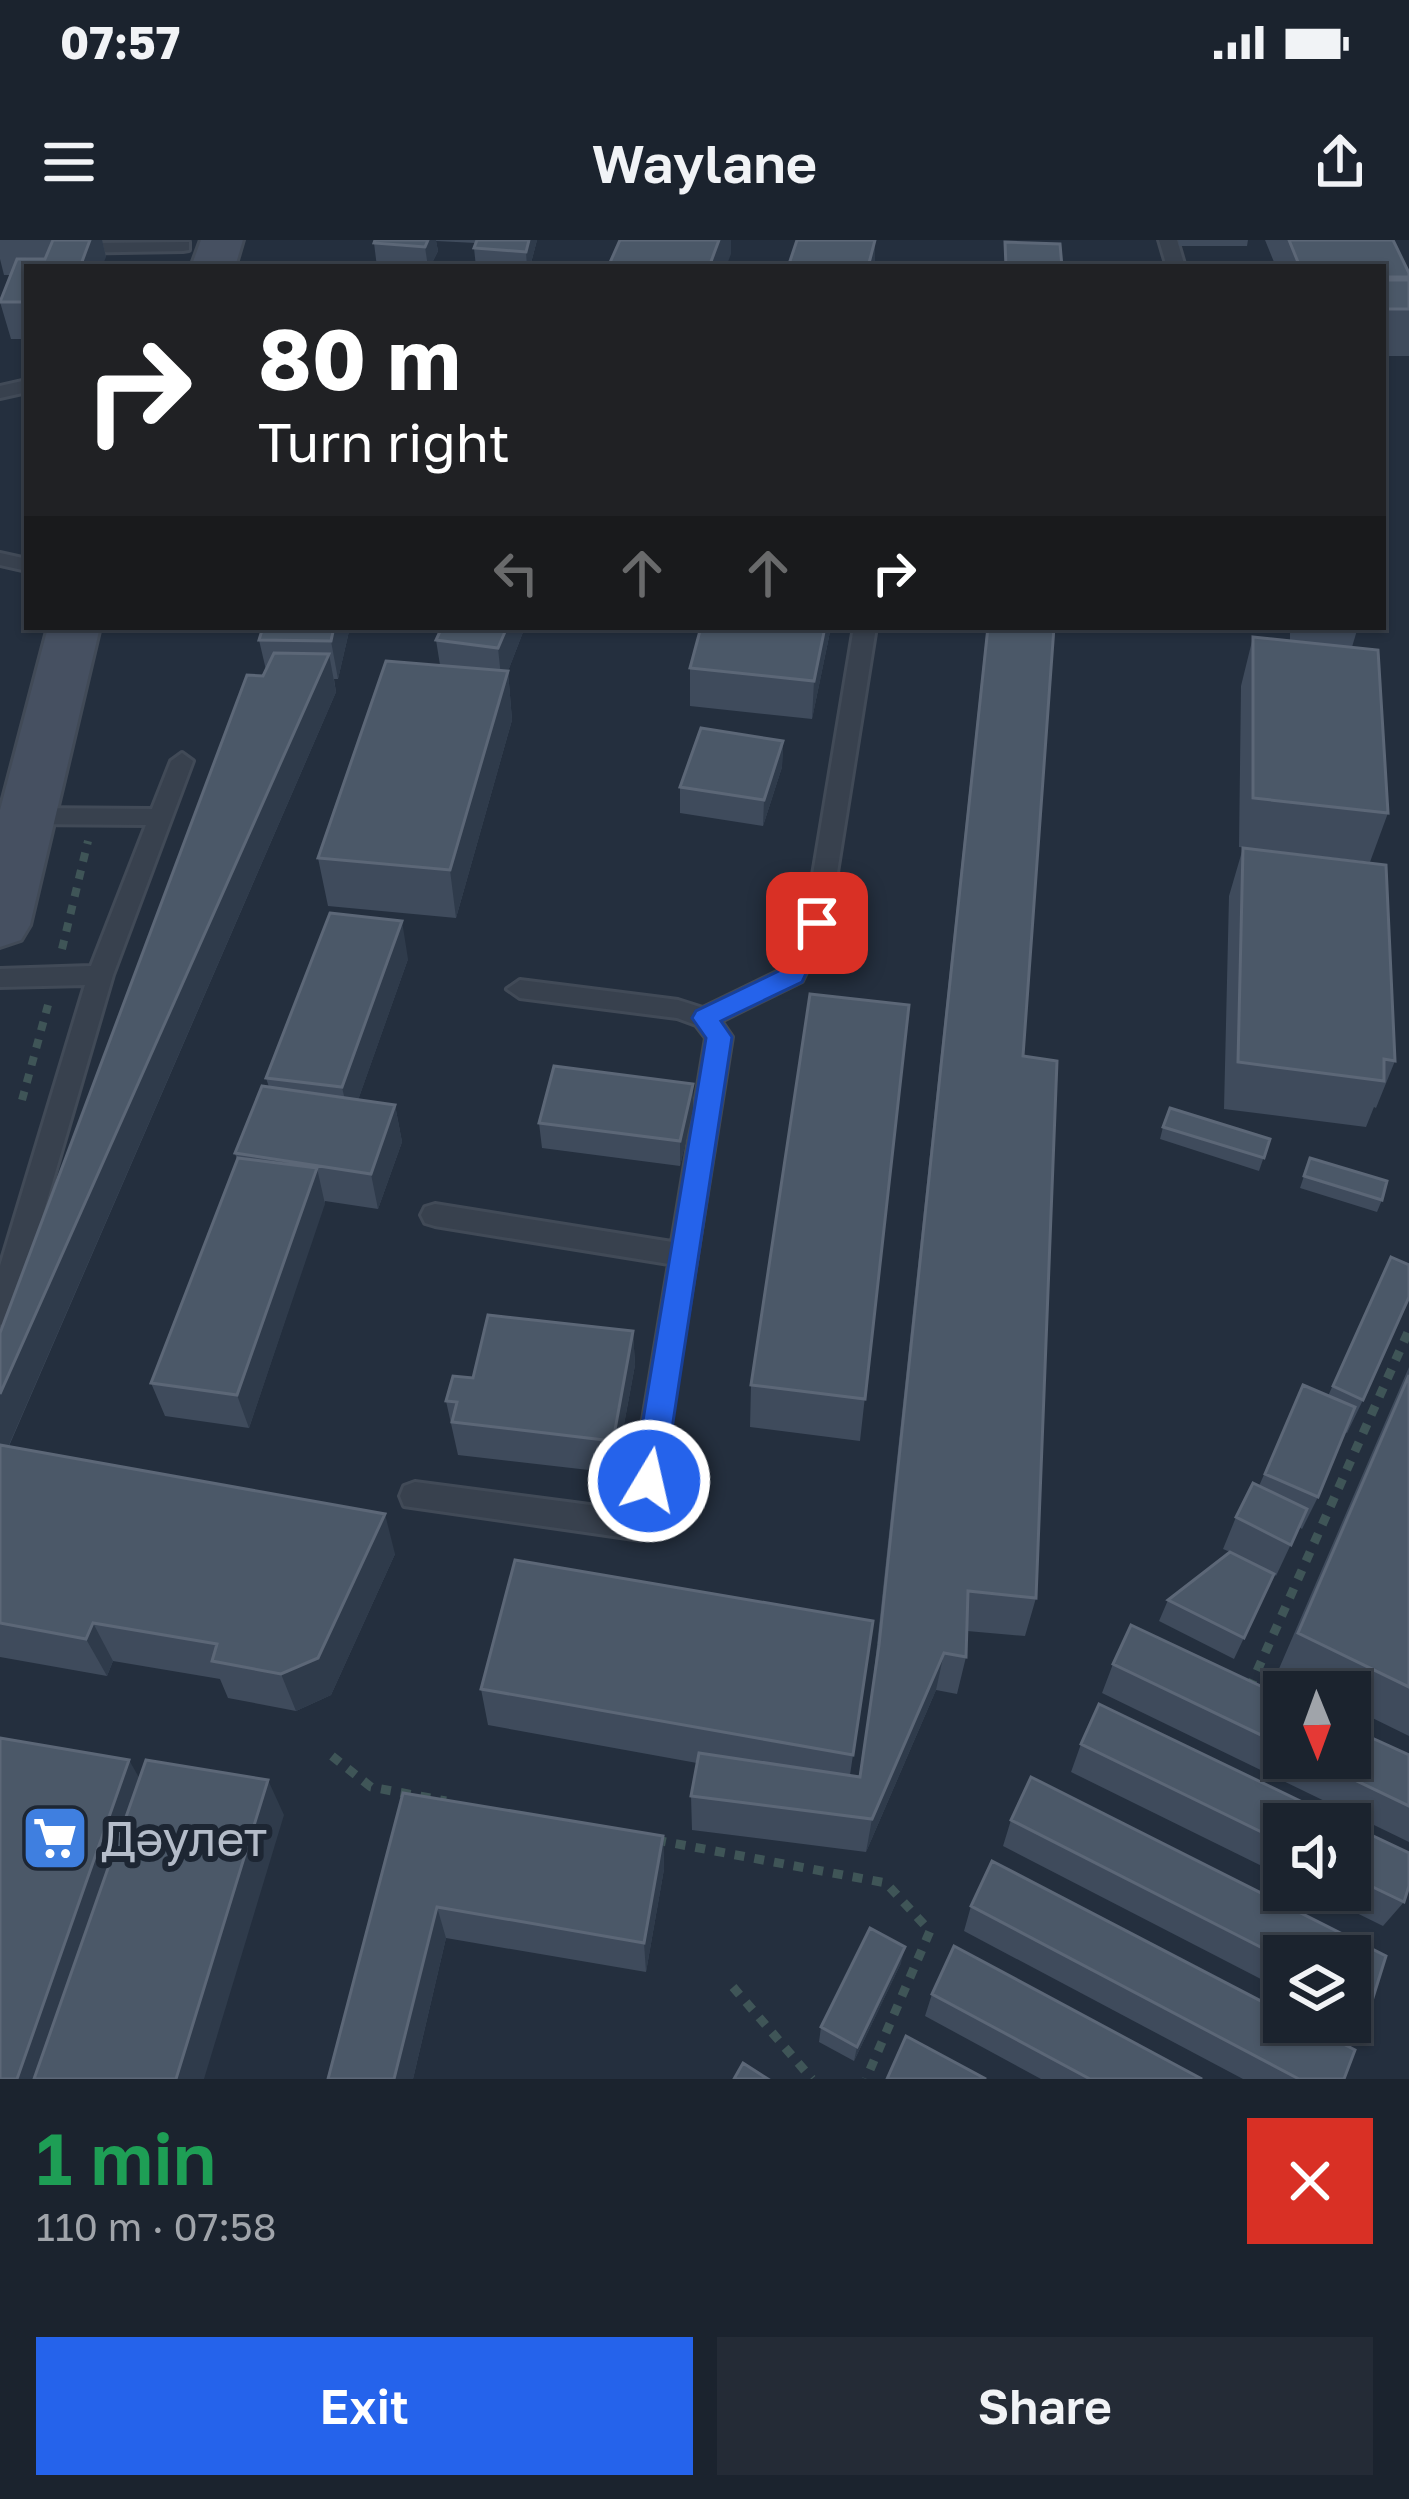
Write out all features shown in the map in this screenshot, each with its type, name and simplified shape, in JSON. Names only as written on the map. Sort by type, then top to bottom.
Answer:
[{"type":"main road","points":[[3,906],[73,630]]},
{"type":"lane","points":[[0,249],[196,252]]},
{"type":"lane","points":[[705,1018],[793,975],[817,923],[865,630]]},
{"type":"lane","points":[[0,1313],[100,975],[182,761]]},
{"type":"lane","points":[[28,816],[162,818]]},
{"type":"lane","points":[[0,978],[100,975]]},
{"type":"lane","points":[[415,1496],[641,1526],[719,1037],[705,1018],[678,1009],[520,989]]},
{"type":"lane","points":[[434,1215],[684,1255]]},
{"type":"path","points":[[1248,1691],[1409,1330]]},
{"type":"path","points":[[332,1756],[371,1787],[471,1805]]},
{"type":"path","points":[[632,1835],[886,1883],[930,1931],[866,2079]]},
{"type":"path","points":[[734,1987],[812,2079]]},
{"type":"building","points":[[53,240],[90,240],[81,264],[24,264],[24,302],[0,302],[17,259],[45,259]]},
{"type":"building","points":[[375,240],[428,240],[425,247]]},
{"type":"building","points":[[477,240],[529,240],[526,252],[474,248]]},
{"type":"building","points":[[620,240],[719,240],[710,264],[609,264]]},
{"type":"building","points":[[797,240],[875,240],[869,264],[789,264]]},
{"type":"building","points":[[1289,240],[1393,240],[1409,277],[1386,277],[1386,264],[1299,264]]},
{"type":"building","points":[[1005,242],[1060,244],[1062,264],[1006,264]]},
{"type":"building","points":[[1386,280],[1409,280],[1409,309],[1386,309]]},
{"type":"building","points":[[262,630],[333,630],[331,641],[259,640]]},
{"type":"building","points":[[441,630],[506,630],[498,648],[436,640]]},
{"type":"building","points":[[700,630],[824,630],[814,681],[690,668]]},
{"type":"building","points":[[988,630],[1054,630],[1023,1056],[1057,1061],[1036,1598],[968,1591],[966,1657],[944,1653],[872,1819],[691,1796],[699,1753],[860,1777],[879,1645]]},
{"type":"building","points":[[1253,637],[1378,650],[1388,813],[1253,798]]},
{"type":"building","points":[[274,653],[329,654],[0,1394],[0,1333],[247,675],[263,676]]},
{"type":"building","points":[[386,661],[508,671],[450,870],[318,858]]},
{"type":"building","points":[[701,728],[783,741],[764,800],[680,787]]},
{"type":"building","points":[[1243,848],[1386,865],[1395,1061],[1384,1059],[1384,1081],[1238,1062]]},
{"type":"building","points":[[330,913],[402,921],[342,1087],[266,1078]]},
{"type":"building","points":[[810,994],[909,1005],[865,1399],[751,1385]]},
{"type":"building","points":[[554,1066],[693,1084],[680,1141],[539,1123]]},
{"type":"building","points":[[262,1086],[395,1105],[371,1174],[235,1153]]},
{"type":"building","points":[[1170,1108],[1270,1139],[1264,1158],[1163,1127]]},
{"type":"building","points":[[238,1158],[317,1168],[237,1395],[151,1383]]},
{"type":"building","points":[[1310,1158],[1387,1181],[1382,1200],[1304,1176]]},
{"type":"building","points":[[1391,1257],[1409,1265],[1409,1297],[1363,1400],[1333,1386]]},
{"type":"building","points":[[488,1315],[633,1331],[613,1441],[452,1422],[457,1402],[446,1401],[453,1376],[473,1378]]},
{"type":"building","points":[[1409,1375],[1409,1687],[1298,1633]]},
{"type":"building","points":[[1303,1385],[1355,1407],[1318,1497],[1265,1474]]},
{"type":"building","points":[[0,1445],[385,1514],[318,1658],[281,1674],[212,1661],[217,1644],[93,1623],[86,1639],[0,1623]]},
{"type":"building","points":[[1253,1483],[1307,1509],[1291,1545],[1236,1517]]},
{"type":"building","points":[[1230,1552],[1274,1574],[1244,1638],[1168,1600]]},
{"type":"building","points":[[515,1560],[873,1621],[853,1755],[481,1689]]},
{"type":"building","points":[[1131,1625],[1263,1687],[1263,1736],[1113,1664]]},
{"type":"building","points":[[1099,1704],[1304,1803],[1263,1803],[1263,1833],[1081,1744]]},
{"type":"building","points":[[0,1738],[129,1760],[17,2079],[0,2079]]},
{"type":"building","points":[[1371,1738],[1409,1755],[1409,1806],[1353,1779],[1371,1779]]},
{"type":"building","points":[[146,1760],[268,1780],[176,2079],[34,2079]]},
{"type":"building","points":[[1031,1777],[1263,1894],[1263,1911],[1297,1911],[1344,1935],[1263,1935],[1263,1948],[1011,1820]]},
{"type":"building","points":[[403,1793],[663,1836],[644,1943],[437,1907],[394,2079],[328,2079]]},
{"type":"building","points":[[1371,1835],[1409,1853],[1404,1902],[1371,1886]]},
{"type":"building","points":[[992,1861],[1263,2002],[1263,2043],[1342,2043],[1355,2050],[1344,2079],[1299,2079],[971,1906]]},
{"type":"building","points":[[870,1928],[905,1947],[857,2047],[821,2027]]},
{"type":"building","points":[[954,1946],[1202,2079],[1090,2079],[932,1994]]},
{"type":"building","points":[[1371,1948],[1386,1956],[1371,2004]]},
{"type":"building","points":[[906,2036],[986,2079],[887,2079]]},
{"type":"building","points":[[743,2063],[768,2079],[734,2079]]},
{"type":"place","name":"Дәулет","points":[[55,1838]]},
{"type":"route","points":[[649,1481],[719,1037],[705,1018],[793,975],[817,923]]}]
